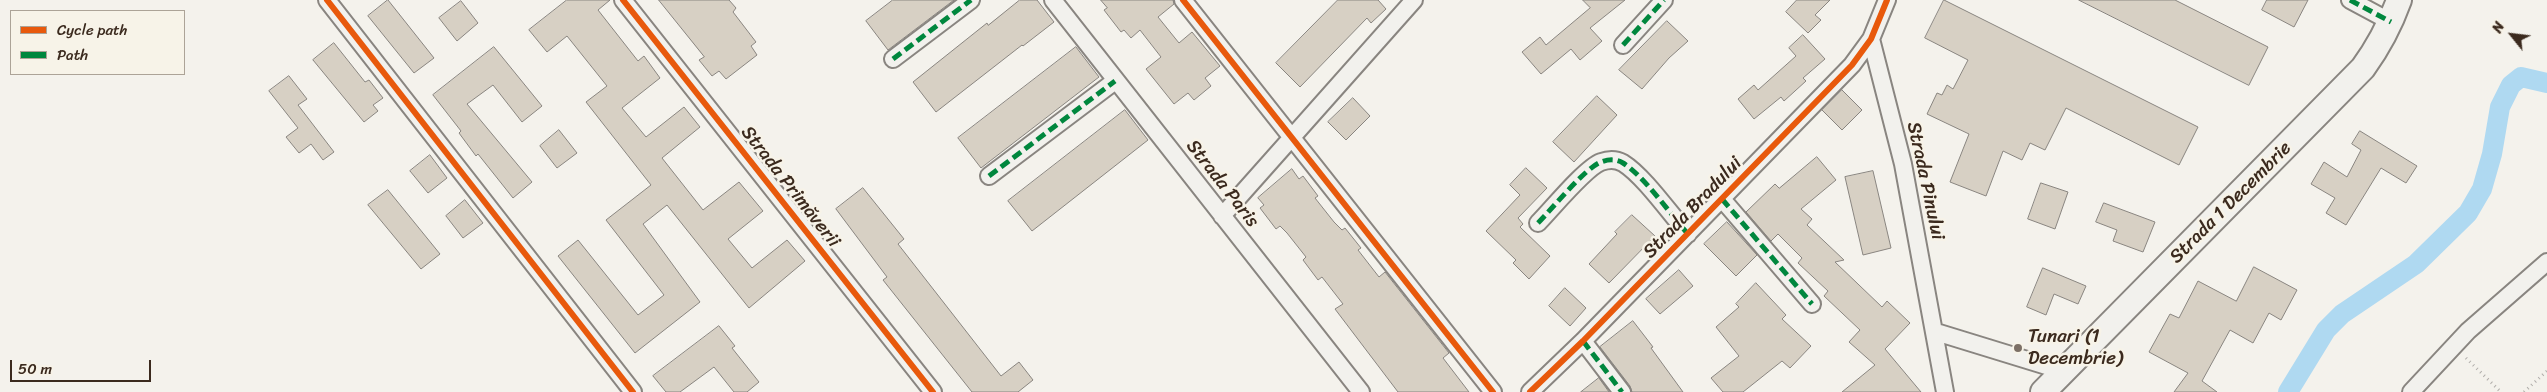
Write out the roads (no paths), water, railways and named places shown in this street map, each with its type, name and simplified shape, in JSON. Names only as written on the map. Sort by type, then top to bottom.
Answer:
[{"type":"main road","name":"Strada 1 Decembrie","points":[[2043,392],[2348,85],[2377,48],[2395,11]]},
{"type":"street","points":[[327,0],[632,392]]},
{"type":"street","name":"Strada Primăverii","points":[[623,0],[933,392]]},
{"type":"street","points":[[893,59],[970,0]]},
{"type":"street","name":"Strada Paris","points":[[1053,0],[1361,392]]},
{"type":"street","points":[[1183,0],[1493,392]]},
{"type":"street","points":[[1222,216],[1290,137],[1414,0]]},
{"type":"street","points":[[1623,45],[1664,0]]},
{"type":"street","name":"Strada Bradului","points":[[1530,392],[1583,342],[1852,65],[1871,39],[1887,0]]},
{"type":"street","points":[[2350,0],[2395,11]]},
{"type":"street","name":"Strada Pinului","points":[[1871,39],[1903,164],[1936,332],[1945,392]]},
{"type":"street","points":[[989,176],[1115,81]]},
{"type":"street","points":[[1538,223],[1581,178],[1600,162],[1612,159],[1623,163],[1639,178],[1688,234]]},
{"type":"street","points":[[1722,200],[1812,304]]},
{"type":"street","points":[[2411,392],[2474,325],[2547,262]]},
{"type":"street","points":[[1936,332],[2063,371]]},
{"type":"street","points":[[1583,342],[1622,392]]},
{"type":"waterway","points":[[2288,392],[2326,330],[2342,314],[2416,264],[2468,213],[2482,189],[2492,154],[2500,107],[2511,85],[2521,77],[2547,83]]},
{"type":"place","name":"Tunari (1 Decembrie)","points":[[2018,348]]}]
